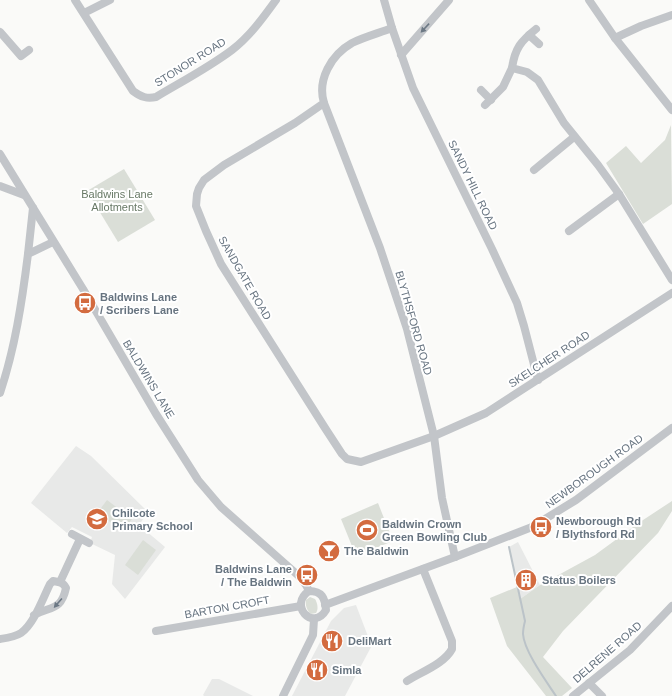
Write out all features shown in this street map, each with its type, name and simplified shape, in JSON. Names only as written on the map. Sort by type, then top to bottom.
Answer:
[{"type":"street","name":"STONOR ROAD","points":[[75,0],[133,91],[139,96],[150,98],[156,97],[232,50],[253,30],[276,0]]},
{"type":"street","points":[[84,13],[110,0]]},
{"type":"street","name":"SANDY HILL ROAD","points":[[384,0],[413,88],[517,303],[538,380]]},
{"type":"street","points":[[402,55],[449,0]]},
{"type":"street","points":[[589,0],[616,38],[672,110]]},
{"type":"street","points":[[616,38],[641,26],[672,15]]},
{"type":"street","points":[[324,103],[322,97],[324,78],[328,66],[335,56],[352,43],[392,28]]},
{"type":"street","points":[[481,90],[488,102],[503,87],[512,68],[514,55],[523,40],[536,29]]},
{"type":"street","points":[[0,32],[21,56],[29,50]]},
{"type":"street","points":[[529,35],[539,44]]},
{"type":"street","points":[[512,68],[527,72],[538,80],[564,123],[619,194],[672,280]]},
{"type":"street","name":"SANDGATE ROAD","points":[[324,103],[295,124],[224,165],[204,180],[197,194],[196,206],[221,264],[324,428],[346,459],[361,462],[434,436]]},
{"type":"street","name":"BLYTHSFORD ROAD","points":[[324,103],[380,248],[404,322],[434,436],[442,498],[455,557]]},
{"type":"street","points":[[534,170],[574,137]]},
{"type":"street","name":"BALDWINS LANE","points":[[1,161],[33,208],[87,296],[156,414],[198,480],[222,507],[300,577],[309,591]]},
{"type":"street","points":[[0,186],[24,195]]},
{"type":"street","points":[[569,231],[619,194]]},
{"type":"street","points":[[0,393],[14,346],[20,314],[33,208]]},
{"type":"street","points":[[28,254],[53,242]]},
{"type":"street","name":"SKELCHER ROAD","points":[[434,436],[486,413],[672,293]]},
{"type":"street","name":"NEWBOROUGH ROAD","points":[[325,605],[532,527],[558,512],[672,428]]},
{"type":"street","points":[[72,534],[89,543]]},
{"type":"street","points":[[60,582],[80,539]]},
{"type":"street","points":[[407,681],[438,663],[448,655],[452,649],[452,641],[423,569]]},
{"type":"street","points":[[0,639],[15,636],[25,629],[53,581],[64,584],[66,588],[59,604],[54,608],[43,610],[34,615]]},
{"type":"street","points":[[309,591],[315,591],[321,594],[326,610],[319,618],[314,619],[304,615],[301,600],[309,591]]},
{"type":"street","name":"BARTON CROFT","points":[[156,631],[301,606]]},
{"type":"street","name":"DELRENE ROAD","points":[[573,696],[630,650],[672,606]]},
{"type":"street","points":[[283,696],[313,636],[314,619]]},
{"type":"street","points":[[589,683],[602,696]]},
{"type":"shaded area","name":"Chilcote Primary School","points":[[76,446],[91,456],[148,512],[139,525],[165,547],[125,599],[112,584],[115,555],[90,543],[92,537],[72,527],[67,533],[31,503]]},
{"type":"shaded area","points":[[518,542],[540,585],[520,599],[509,547]]},
{"type":"shaded area","points":[[356,605],[371,647],[345,696],[292,696],[331,621],[344,608]]},
{"type":"shaded area","points":[[212,679],[219,679],[253,696],[204,696],[203,695]]},
{"type":"green space","points":[[671,125],[672,204],[643,224],[606,163],[626,146],[641,163],[665,140]]},
{"type":"green space","name":"Baldwins Lane Allotments","points":[[124,169],[155,220],[118,242],[87,191]]},
{"type":"green space","points":[[107,500],[132,519],[122,532],[98,512]]},
{"type":"green space","points":[[672,501],[672,511],[658,533],[563,631],[543,657],[572,688],[562,696],[546,696],[507,646],[490,598],[517,587],[520,599],[540,585],[595,555]]},
{"type":"green space","name":"Baldwin Crown Green Bowling Club","points":[[378,503],[393,541],[356,556],[341,519]]},
{"type":"green space","points":[[143,540],[156,550],[138,575],[125,565]]},
{"type":"green space","points":[[310,597],[315,599],[318,608],[316,613],[311,614],[308,611],[306,600]]},
{"type":"waterway","points":[[509,547],[525,621],[523,632],[524,641],[536,666],[556,696]]},
{"type":"place","name":"Baldwins Lane / Scribers Lane","points":[[85,303]]},
{"type":"place","name":"Chilcote Primary School","points":[[97,519]]},
{"type":"place","name":"Newborough Rd / Blythsford Rd","points":[[541,527]]},
{"type":"place","name":"Baldwin Crown Green Bowling Club","points":[[367,530]]},
{"type":"place","name":"The Baldwin","points":[[329,551]]},
{"type":"place","name":"Baldwins Lane / The Baldwin","points":[[307,575]]},
{"type":"place","name":"Status Boilers","points":[[526,580]]},
{"type":"place","name":"DeliMart","points":[[332,641]]},
{"type":"place","name":"Simla","points":[[317,670]]}]
